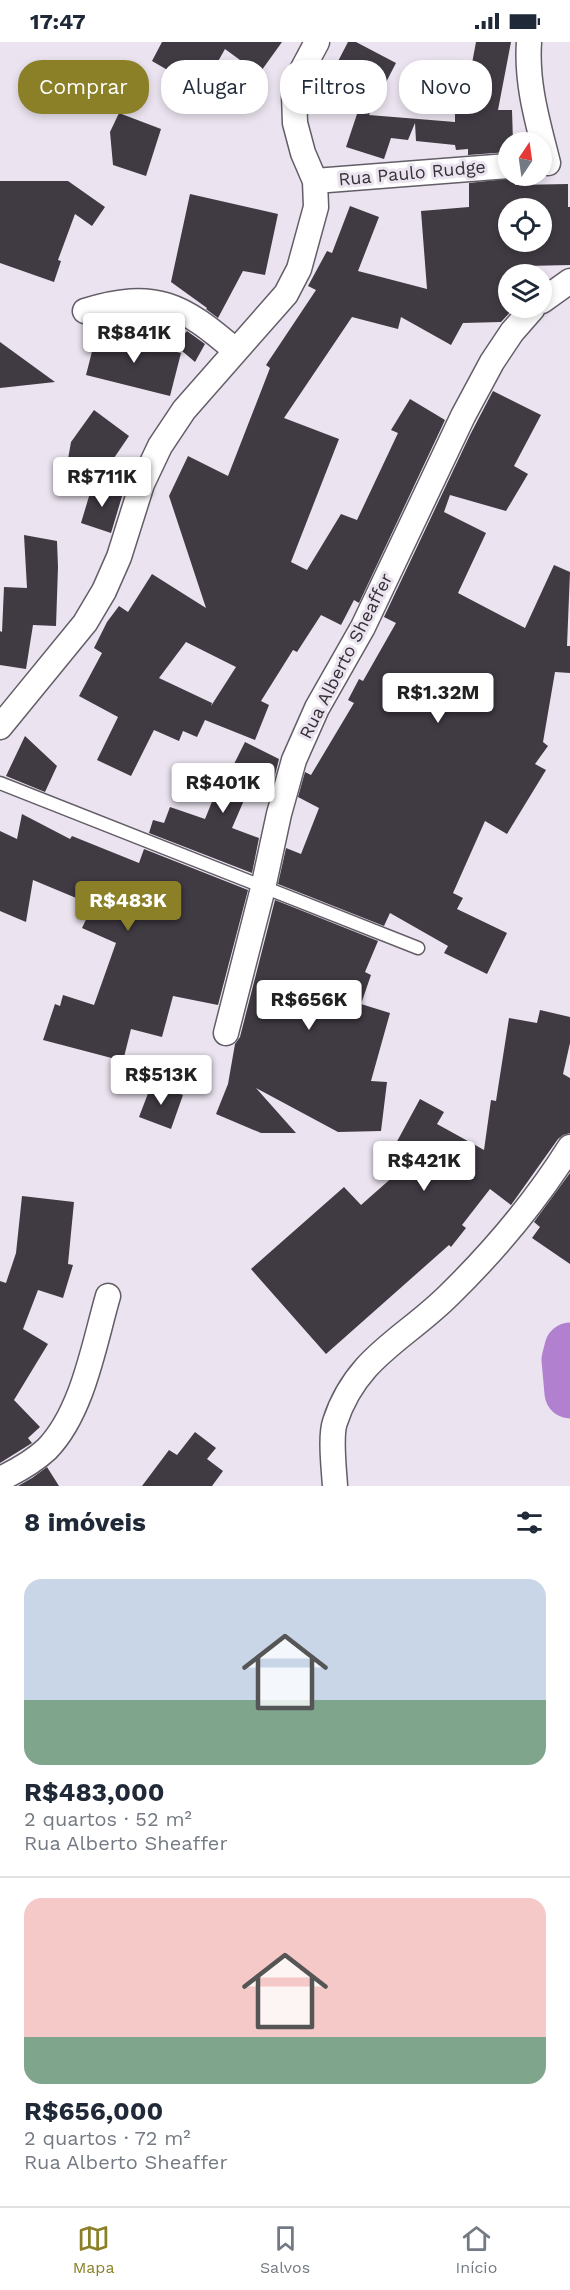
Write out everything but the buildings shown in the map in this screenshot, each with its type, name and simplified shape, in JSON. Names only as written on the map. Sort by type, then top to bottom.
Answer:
[{"type":"street","points":[[0,727],[85,623],[104,591],[119,557],[142,484],[160,446],[184,410],[286,294],[299,269],[316,207],[315,181],[303,153],[295,123],[294,94],[301,72],[317,42]]},
{"type":"street","points":[[529,42],[528,63],[533,106],[553,163]]},
{"type":"street","name":"Rua Paulo Rudge","points":[[315,181],[498,167]]},
{"type":"street","points":[[552,294],[570,281]]},
{"type":"street","points":[[85,311],[114,302],[134,300],[156,303],[189,315],[236,351]]},
{"type":"street","name":"Rua Alberto Sheaffer","points":[[226,1033],[294,760],[317,708],[363,627],[443,458],[492,362],[524,318]]},
{"type":"street","points":[[334,1486],[334,1424],[350,1390],[368,1364],[446,1298],[484,1260],[555,1172],[570,1148]]},
{"type":"street","points":[[0,1479],[22,1468],[46,1449],[65,1426],[85,1379],[108,1296]]},
{"type":"lane","points":[[0,783],[418,948]]},
{"type":"waterway","points":[[570,1348],[567,1360],[570,1393]]}]
